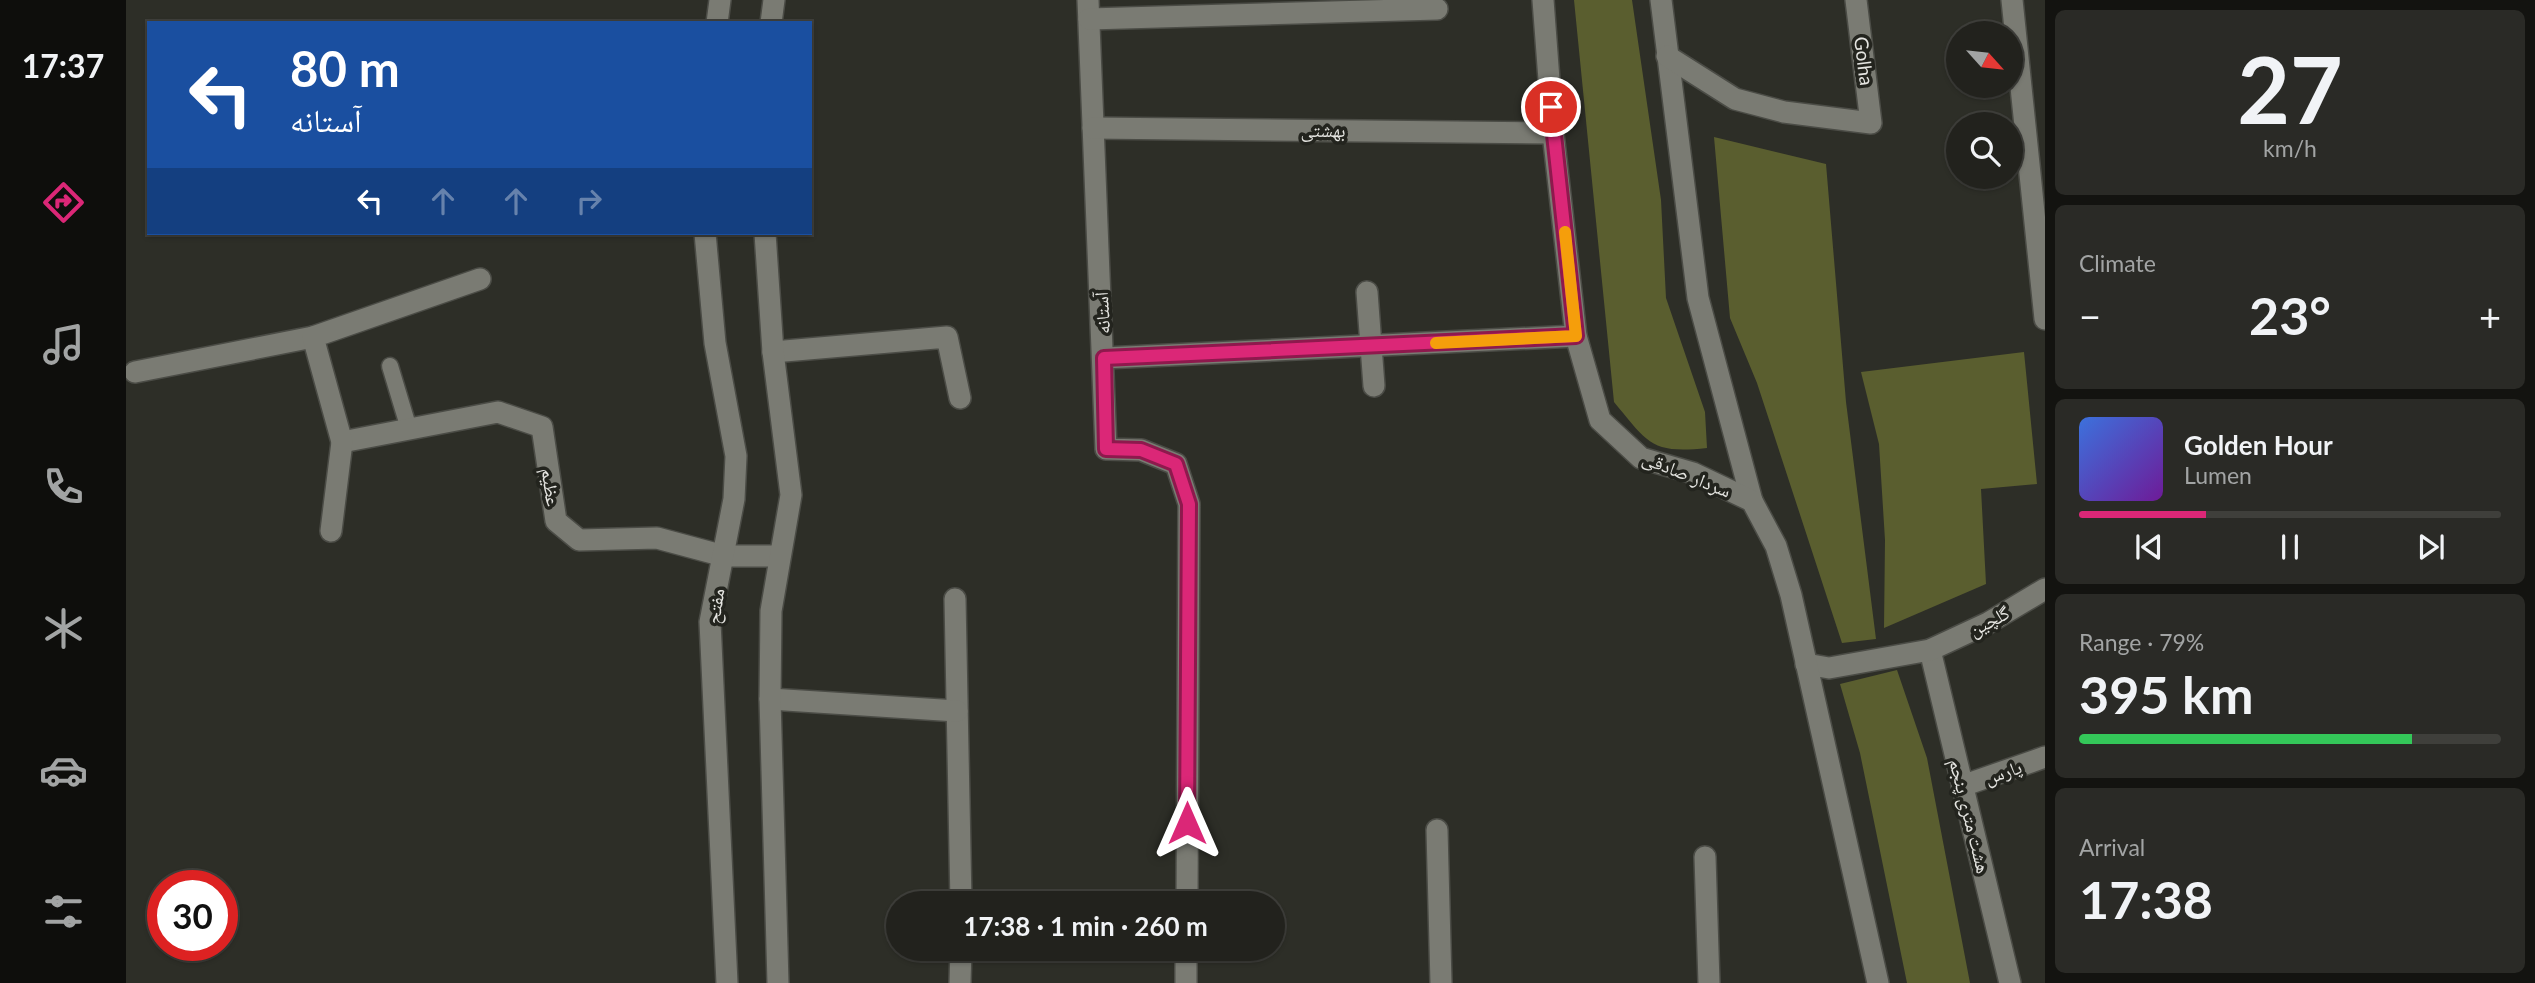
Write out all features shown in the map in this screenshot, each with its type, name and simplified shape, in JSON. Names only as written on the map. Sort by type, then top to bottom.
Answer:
[{"type":"street","points":[[717,21],[720,0]]},
{"type":"street","points":[[771,21],[774,0]]},
{"type":"street","name":"سردار صادقی","points":[[1543,0],[1553,133],[1576,336],[1600,420],[1641,458],[1693,473],[1752,500],[1776,545],[1807,664],[1878,983]]},
{"type":"street","points":[[1661,0],[1698,298],[1752,500]]},
{"type":"street","name":"Golha","points":[[1667,56],[1735,99],[1784,112],[1871,123],[1856,0]]},
{"type":"street","points":[[2012,0],[2045,319]]},
{"type":"street","points":[[1088,10],[1437,9]]},
{"type":"street","name":"آستانه","points":[[1088,10],[1106,449],[1141,450],[1176,464],[1189,504],[1187,891]]},
{"type":"street","name":"بهشتی","points":[[1093,128],[1553,133]]},
{"type":"street","name":"مفتح","points":[[705,235],[715,343],[736,456],[734,499],[710,622],[727,983]]},
{"type":"street","points":[[765,235],[773,352],[791,495],[771,611],[770,699],[778,983]]},
{"type":"street","points":[[135,372],[313,337],[480,279]]},
{"type":"street","points":[[1367,292],[1374,387]]},
{"type":"street","points":[[1104,358],[1576,336]]},
{"type":"street","points":[[313,337],[342,442],[331,531]]},
{"type":"street","points":[[773,352],[947,337],[960,398]]},
{"type":"street","name":"عظیم","points":[[342,442],[498,412],[542,426],[556,521],[579,540],[657,538],[724,556],[780,556]]},
{"type":"street","name":"گلچین","points":[[1807,664],[1829,668],[1930,650],[1988,623],[2045,589]]},
{"type":"street","points":[[955,599],[961,891]]},
{"type":"street","name":"هشت متری پنجم","points":[[1930,650],[2010,983]]},
{"type":"street","points":[[770,699],[957,711]]},
{"type":"street","name":"پارس","points":[[1962,786],[2045,757]]},
{"type":"street","points":[[1437,830],[1441,983]]},
{"type":"street","points":[[1705,857],[1709,983]]},
{"type":"street","points":[[960,983],[961,961]]},
{"type":"street","points":[[1186,961],[1186,983]]},
{"type":"lane","points":[[390,366],[409,429]]},
{"type":"green space","points":[[1574,0],[1632,0],[1661,200],[1666,298],[1705,412],[1707,448],[1674,449],[1652,443],[1614,402]]},
{"type":"green space","points":[[1714,137],[1826,164],[1846,402],[1876,639],[1842,643],[1757,383],[1730,318]]},
{"type":"green space","points":[[2024,352],[2037,484],[1981,489],[1986,584],[1884,628],[1885,540],[1879,444],[1861,372]]},
{"type":"green space","points":[[1897,670],[1927,758],[1970,983],[1907,983],[1860,753],[1840,684]]},
{"type":"slow traffic","points":[[1436,343],[1576,336],[1565,232]]},
{"type":"route","points":[[1187,823],[1189,504],[1176,464],[1141,450],[1106,449],[1104,358],[1576,336],[1551,107]]}]
